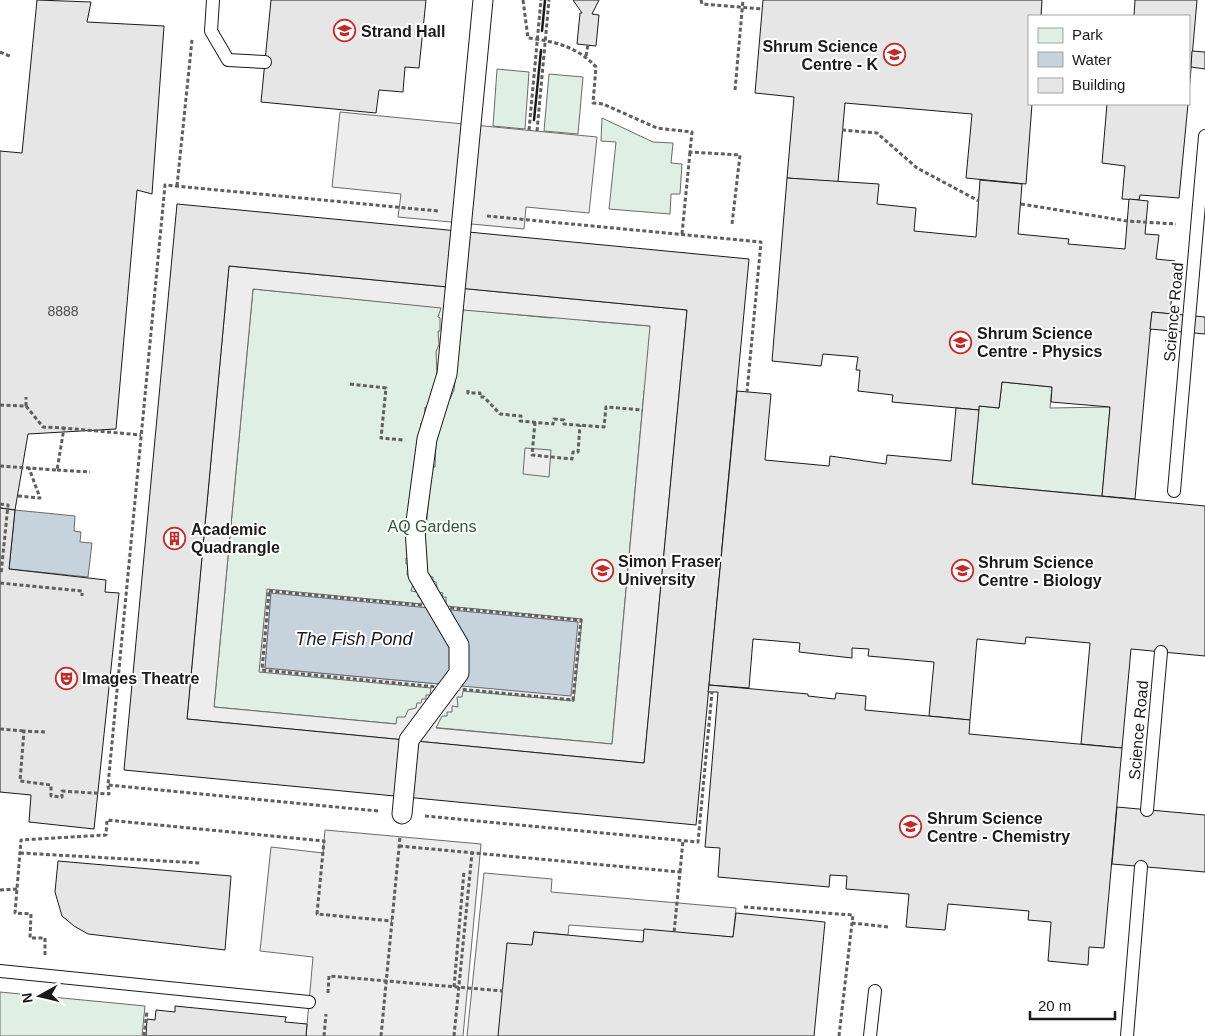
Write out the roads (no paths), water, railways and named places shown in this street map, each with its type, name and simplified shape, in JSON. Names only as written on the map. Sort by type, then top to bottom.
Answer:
[{"type":"street","points":[[402,814],[409,740],[459,673],[459,645],[418,575],[415,529],[426,448],[446,374],[483,0]]},
{"type":"lane","points":[[214,0],[211,31],[228,60],[265,62]]},
{"type":"lane","name":"Science Road","points":[[1174,491],[1205,136]]},
{"type":"lane","name":"Science Road","points":[[1147,810],[1161,652]]},
{"type":"lane","points":[[1127,1036],[1141,867]]},
{"type":"lane","points":[[0,971],[309,1002]]},
{"type":"lane","points":[[870,1036],[875,991]]},
{"type":"water","points":[[15,510],[75,516],[74,531],[81,532],[80,542],[92,543],[88,577],[9,569]]},
{"type":"water","name":"The Fish Pond","points":[[271,593],[578,622],[571,696],[265,668]]},
{"type":"place","name":"Strand Hall","points":[[345,31]]},
{"type":"place","name":"Shrum Science Centre - K","points":[[894,55]]},
{"type":"place","name":"Shrum Science Centre - Physics","points":[[961,342]]},
{"type":"place","name":"Academic Quadrangle","points":[[175,538]]},
{"type":"place","name":"Simon Fraser University","points":[[602,570]]},
{"type":"place","name":"Shrum Science Centre - Biology","points":[[962,571]]},
{"type":"place","name":"Images Theatre","points":[[66,678]]},
{"type":"place","name":"Shrum Science Centre - Chemistry","points":[[911,827]]},
{"type":"park label","name":"AQ Gardens","points":[[432,526]]}]
